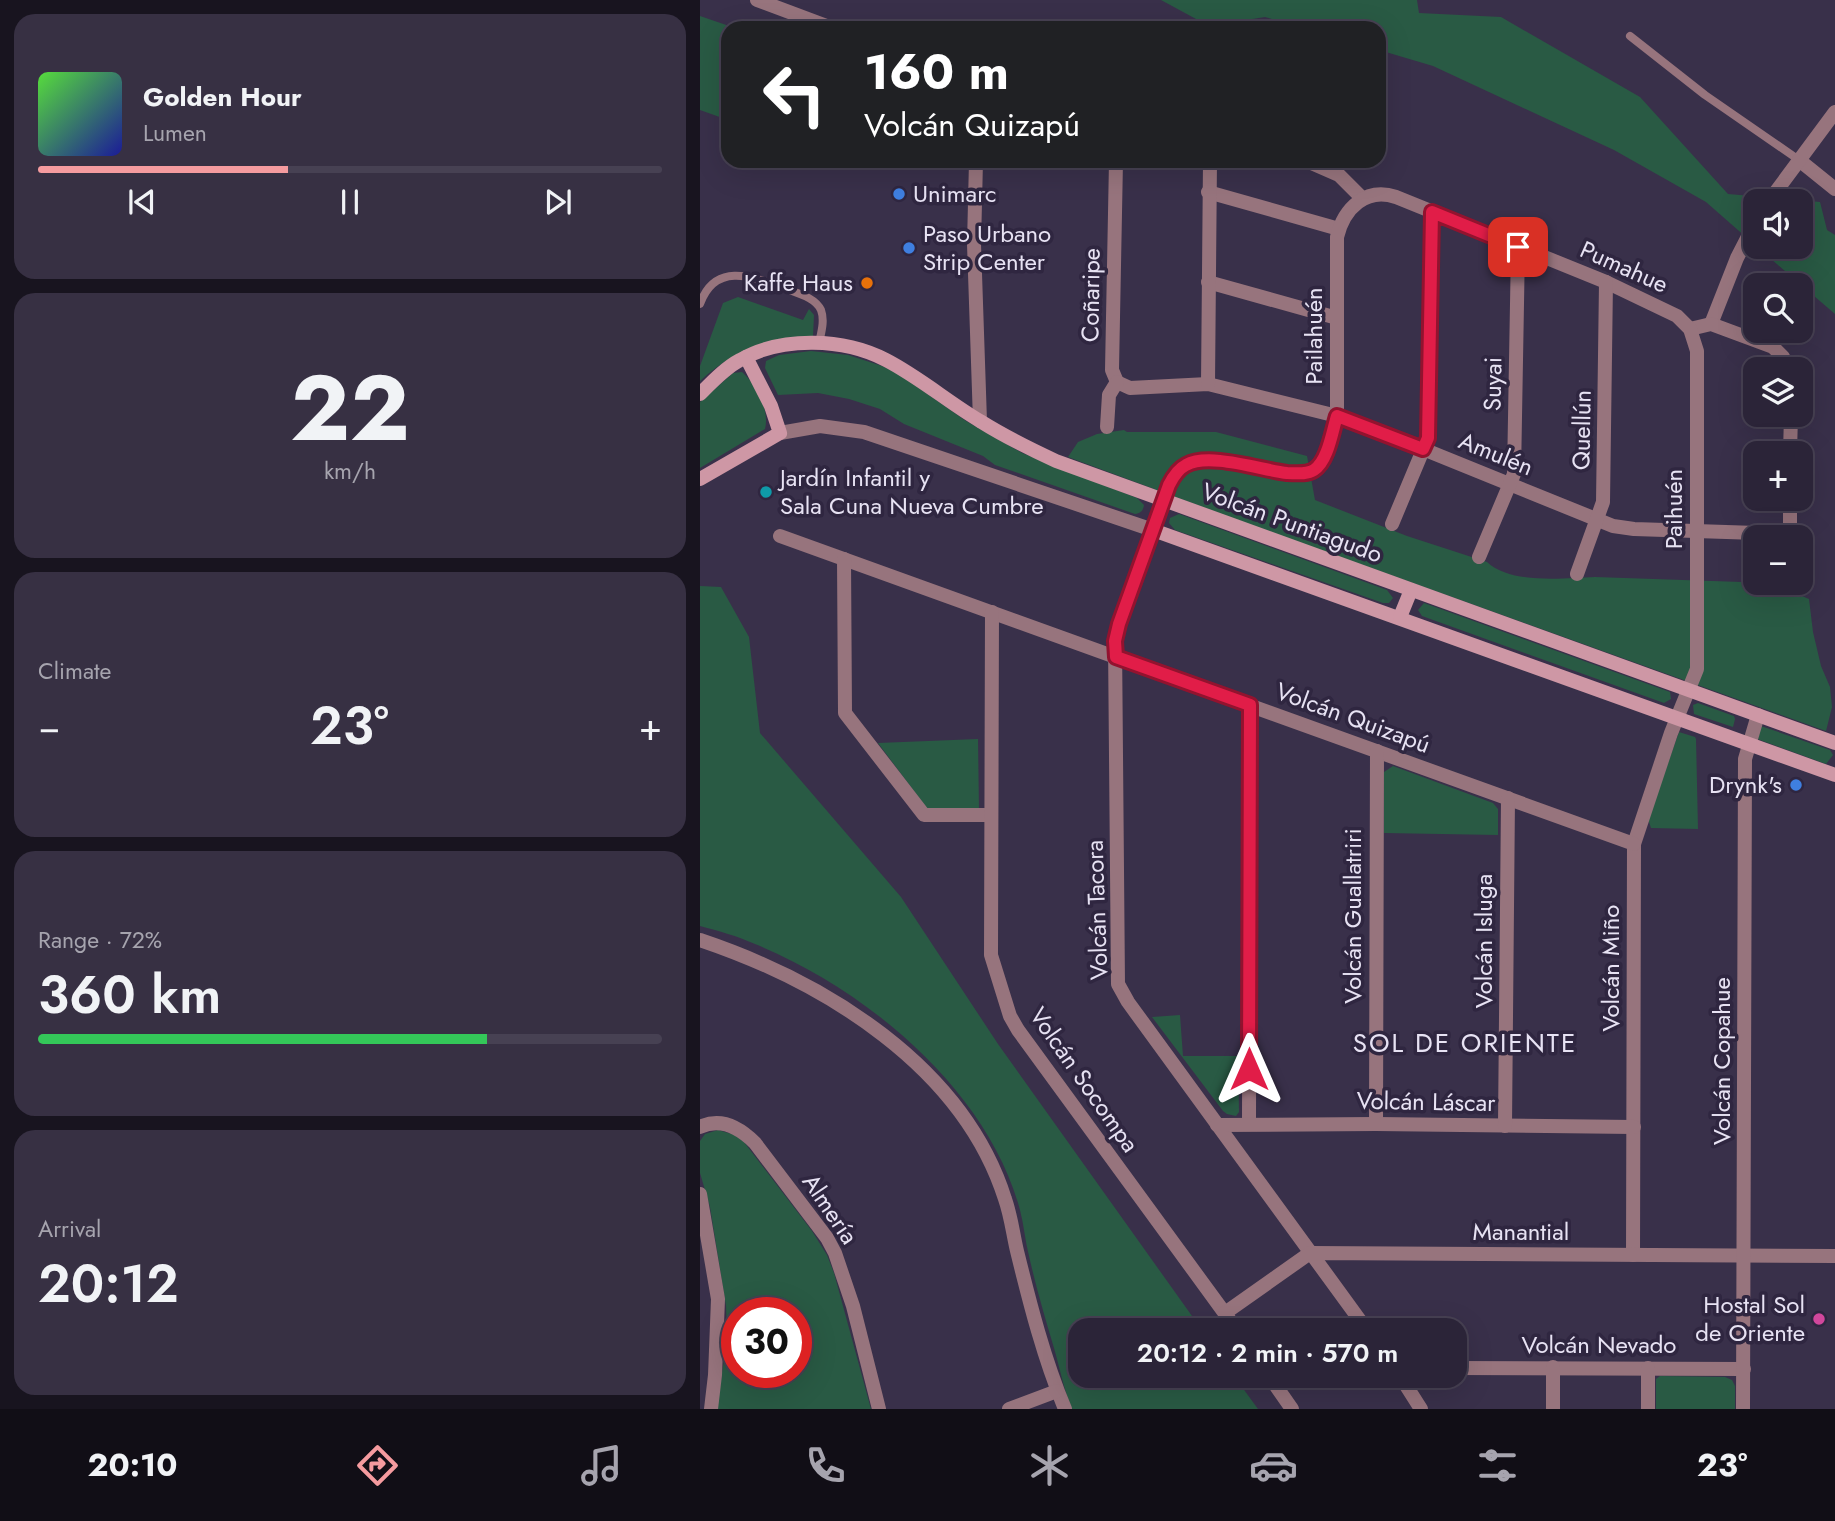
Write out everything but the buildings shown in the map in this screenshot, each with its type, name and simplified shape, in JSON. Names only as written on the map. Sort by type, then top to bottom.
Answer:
[{"type":"main road","name":"Volcán Puntiagudo","points":[[700,394],[732,365],[746,357],[782,347],[819,343],[853,348],[886,360],[980,421],[1056,461],[1835,743]]},
{"type":"main road","points":[[700,479],[780,433],[771,406],[746,357]]},
{"type":"main road","name":"Volcán Tacora","points":[[1153,530],[1163,500]]},
{"type":"main road","points":[[1153,530],[1835,775]]},
{"type":"main road","points":[[1400,617],[1411,590]]},
{"type":"street","points":[[757,0],[813,21]]},
{"type":"street","points":[[1778,189],[1835,112]]},
{"type":"street","points":[[1799,160],[1835,189]]},
{"type":"street","points":[[976,168],[974,244],[980,421]]},
{"type":"street","name":"Coñaripe","points":[[1107,427],[1109,395],[1117,382],[1112,370],[1116,168]]},
{"type":"street","points":[[1208,384],[1210,168]]},
{"type":"street","points":[[1208,192],[1339,229],[1349,211],[1362,198],[1339,175],[1323,168]]},
{"type":"street","name":"Pumahue","points":[[1362,198],[1389,195],[1432,212],[1606,282],[1677,316],[1690,329]]},
{"type":"street","points":[[1392,524],[1428,438],[1432,212]]},
{"type":"street","name":"Pailahuén","points":[[1163,500],[1175,474],[1194,461],[1216,461],[1299,474],[1310,472],[1324,456],[1337,416],[1336,244],[1339,229]]},
{"type":"street","name":"Suyai","points":[[1479,557],[1514,474],[1518,247]]},
{"type":"street","points":[[1711,324],[1743,248]]},
{"type":"street","points":[[1208,282],[1337,317]]},
{"type":"street","name":"Quellún","points":[[1577,574],[1603,502],[1606,282]]},
{"type":"street","points":[[1690,329],[1711,324],[1773,347],[1783,357]]},
{"type":"street","name":"Paihuén","points":[[1689,690],[1696,676],[1698,660],[1697,351],[1690,329]]},
{"type":"street","name":"Amulén","points":[[1117,382],[1130,387],[1208,384],[1337,416],[1613,526],[1743,534]]},
{"type":"street","points":[[780,433],[820,426],[864,432],[1153,530]]},
{"type":"street","name":"Volcán Tacora","points":[[1153,530],[1115,641],[1118,984],[1128,1002],[1358,1318]]},
{"type":"street","name":"Volcán Quizapú","points":[[780,536],[1634,844]]},
{"type":"street","points":[[844,559],[845,713],[924,815],[991,815]]},
{"type":"street","name":"Volcán Socompa","points":[[992,612],[991,954],[1010,1016],[1229,1318]]},
{"type":"street","name":"Volcán Miño","points":[[1633,1255],[1634,844],[1689,690]]},
{"type":"street","points":[[1249,1124],[1250,705]]},
{"type":"street","name":"Volcán Copahue","points":[[1743,1409],[1745,760],[1758,715]]},
{"type":"street","name":"Volcán Guallatriri","points":[[1376,1124],[1377,751]]},
{"type":"street","name":"Volcán Isluga","points":[[1505,1126],[1508,798]]},
{"type":"street","points":[[700,940],[777,971],[847,1010],[901,1049],[952,1104],[981,1146],[1006,1200],[1032,1308],[1065,1409]]},
{"type":"street","name":"Almería","points":[[700,1127],[713,1123],[723,1124],[745,1133],[827,1238],[845,1281],[879,1409]]},
{"type":"street","name":"Volcán Láscar","points":[[1217,1125],[1634,1127]]},
{"type":"street","points":[[700,1194],[718,1298],[715,1375],[710,1409]]},
{"type":"street","points":[[1225,1312],[1310,1253]]},
{"type":"street","name":"Manantial","points":[[1310,1253],[1835,1256]]},
{"type":"street","points":[[1553,1367],[1553,1409]]},
{"type":"street","name":"Volcán Nevado","points":[[1467,1368],[1744,1369]]},
{"type":"street","points":[[1648,1368],[1648,1409]]},
{"type":"street","points":[[1277,1388],[1292,1409]]},
{"type":"street","points":[[1408,1388],[1421,1409]]},
{"type":"street","points":[[1009,1409],[1057,1391]]},
{"type":"lane","points":[[1630,36],[1705,95],[1799,160]]},
{"type":"lane","points":[[700,304],[709,286],[726,277],[745,275],[806,297],[817,304],[823,320],[819,343]]},
{"type":"green space","points":[[1161,0],[1417,0],[1419,13],[1501,17],[1640,97],[1728,194],[1743,195],[1743,234],[1706,202],[1614,150],[1433,66],[1386,52],[1386,21],[1279,21],[1265,17],[1240,21],[1200,21]]},
{"type":"green space","points":[[700,16],[721,23],[721,118],[700,110]]},
{"type":"green space","points":[[1813,201],[1820,202],[1827,230],[1835,235],[1835,314],[1813,295],[1813,273],[1787,273],[1771,259],[1813,259]]},
{"type":"green space","points":[[738,297],[803,320],[809,309],[814,315],[813,336],[766,344],[739,353],[700,381],[700,366],[723,303]]},
{"type":"green space","points":[[811,351],[848,355],[899,374],[966,421],[1022,453],[1137,498],[1144,505],[1143,509],[1135,514],[995,465],[983,456],[904,424],[880,409],[849,399],[818,393],[778,395],[765,368],[766,361],[779,355]]},
{"type":"green space","points":[[742,372],[761,398],[765,429],[700,468],[700,402],[733,373]]},
{"type":"green space","points":[[1124,430],[1216,432],[1307,456],[1315,500],[1407,536],[1487,562],[1510,574],[1539,579],[1595,577],[1743,582],[1743,595],[1800,595],[1809,599],[1821,666],[1830,687],[1832,707],[1826,731],[1068,457],[1078,442],[1097,434]]},
{"type":"green space","points":[[1179,514],[1387,590],[1393,598],[1389,603],[1383,603],[1175,530],[1169,523],[1170,518]]},
{"type":"green space","points":[[700,586],[721,587],[749,637],[760,733],[901,897],[998,1044],[1193,1318],[1068,1318],[1068,1388],[1243,1388],[1258,1409],[1072,1409],[1038,1291],[1020,1210],[1004,1166],[981,1124],[951,1085],[917,1049],[879,1016],[839,988],[797,963],[755,944],[700,926]]},
{"type":"green space","points":[[1424,603],[1670,692],[1671,699],[1664,703],[1422,616],[1418,610]]},
{"type":"green space","points":[[1698,703],[1734,716],[1733,727],[1694,714],[1693,705]]},
{"type":"green space","points":[[1761,726],[1830,750],[1833,755],[1826,764],[1760,740]]},
{"type":"green space","points":[[1679,732],[1696,739],[1698,829],[1651,828],[1648,819]]},
{"type":"green space","points":[[978,739],[979,810],[929,811],[878,743]]},
{"type":"green space","points":[[1393,766],[1493,803],[1498,809],[1498,835],[1384,833],[1384,772]]},
{"type":"green space","points":[[1180,1015],[1183,1056],[1238,1056],[1239,1112],[1236,1116],[1223,1111],[1152,1017]]},
{"type":"green space","points":[[718,1130],[735,1135],[744,1142],[812,1231],[827,1255],[834,1273],[871,1409],[717,1409],[721,1380],[721,1388],[812,1388],[812,1297],[725,1297],[710,1207],[700,1173],[700,1141],[705,1134]]},
{"type":"green space","points":[[1660,1376],[1725,1377],[1732,1380],[1735,1386],[1735,1409],[1656,1409],[1656,1379]]},
{"type":"place","name":"Unimarc","points":[[899,194]]},
{"type":"place","name":"Paso Urbano Strip Center","points":[[909,248]]},
{"type":"place","name":"Kaffe Haus","points":[[867,283]]},
{"type":"place","name":"Jardín Infantil y Sala Cuna Nueva Cumbre","points":[[766,492]]},
{"type":"place","name":"Drynk's","points":[[1796,785]]},
{"type":"place","name":"Hostal Sol de Oriente","points":[[1819,1319]]},
{"type":"district","name":"SOL DE ORIENTE","points":[[1465,1043]]},
{"type":"route","points":[[1249,1069],[1250,705],[1116,657],[1115,641],[1119,624],[1169,485],[1182,467],[1194,461],[1205,460],[1276,472],[1310,472],[1324,456],[1337,416],[1423,449],[1428,438],[1432,212],[1518,247]]}]
